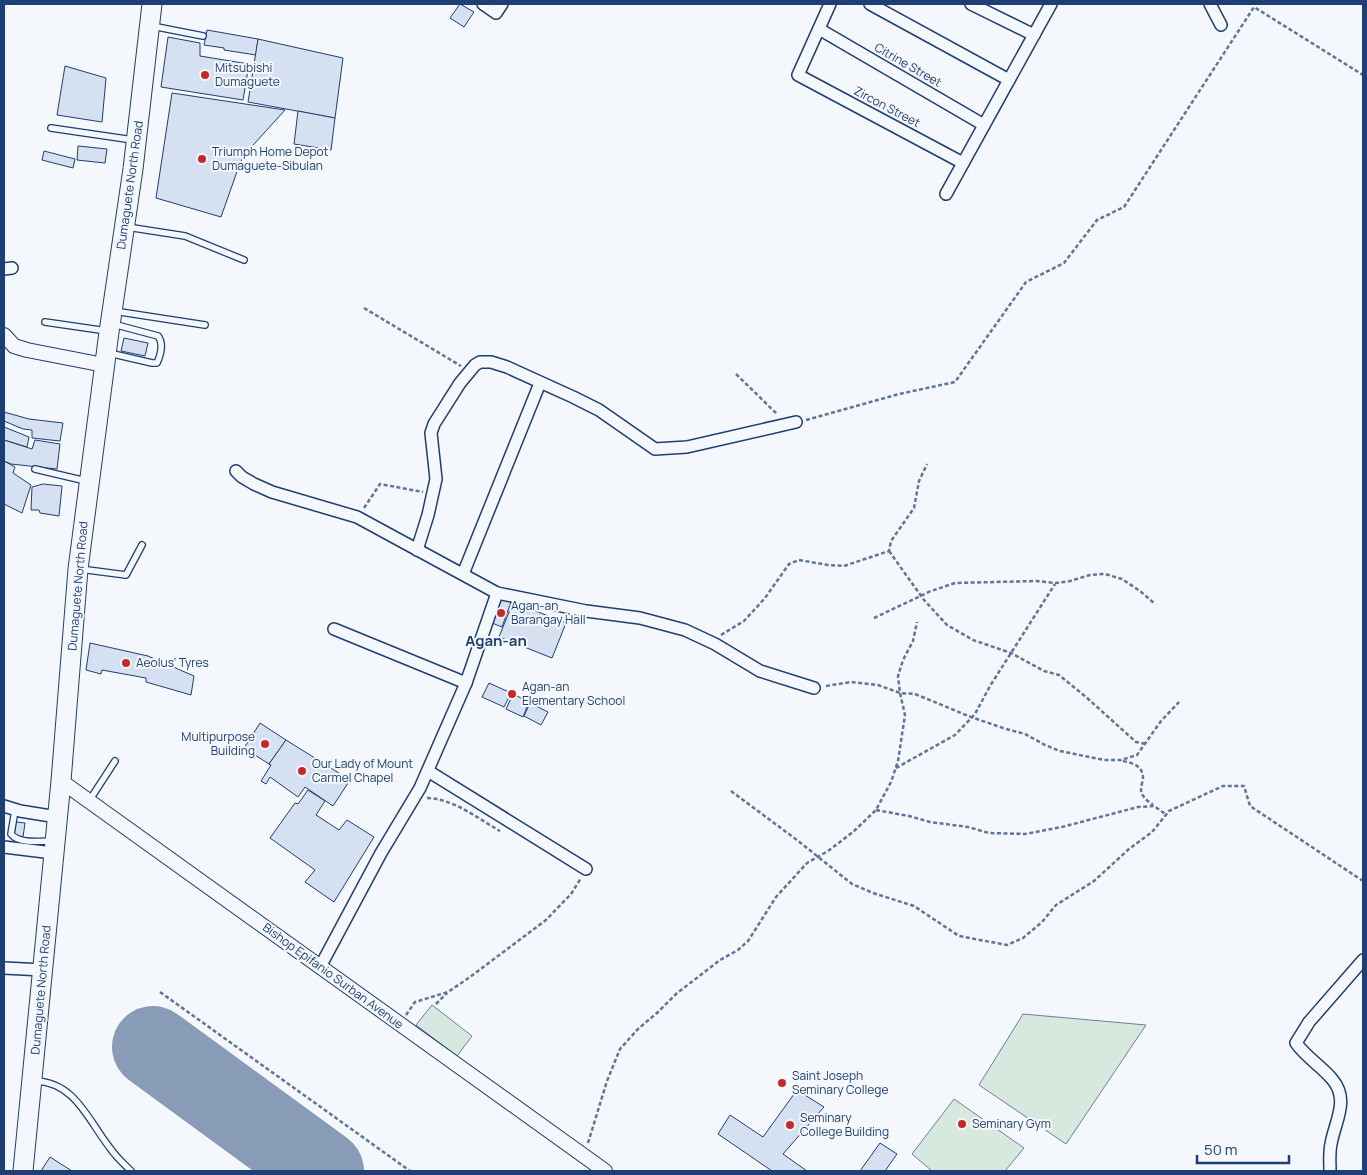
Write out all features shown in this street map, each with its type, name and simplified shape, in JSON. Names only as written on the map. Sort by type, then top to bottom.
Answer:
[{"type":"highway","name":"Dumaguete North Road","points":[[23,1171],[61,780],[78,569],[88,481],[125,226],[152,4]]},
{"type":"street","points":[[484,4],[496,13],[502,4]]},
{"type":"street","points":[[819,29],[830,4]]},
{"type":"street","points":[[870,4],[1009,80]]},
{"type":"street","points":[[971,4],[1034,35]]},
{"type":"street","points":[[946,194],[1051,4]]},
{"type":"street","points":[[1210,4],[1221,25]]},
{"type":"street","name":"Zircon Street","points":[[819,29],[798,76],[963,163]]},
{"type":"street","name":"Citrine Street","points":[[819,29],[984,125]]},
{"type":"street","points":[[4,335],[14,346],[27,350],[105,359]]},
{"type":"street","points":[[417,550],[428,515],[436,479],[431,433],[434,424],[469,371],[480,362],[491,362],[507,367],[573,396],[599,410],[655,449],[686,447],[796,422]]},
{"type":"street","points":[[462,574],[540,383]]},
{"type":"street","points":[[236,471],[242,477],[272,492],[358,517],[497,593],[586,611],[640,618],[685,630],[760,671],[814,688]]},
{"type":"street","points":[[320,967],[381,853],[415,797],[428,771],[466,683],[497,593]]},
{"type":"street","points":[[334,629],[466,683]]},
{"type":"street","points":[[428,771],[586,869]]},
{"type":"street","name":"Bishop Epifanio Surban Avenue","points":[[61,780],[605,1171]]},
{"type":"street","points":[[9,808],[57,817]]},
{"type":"street","points":[[4,847],[54,847]]},
{"type":"street","points":[[1330,1171],[1330,1145],[1342,1106],[1341,1094],[1333,1079],[1303,1052],[1296,1043],[1309,1022],[1363,960]]},
{"type":"street","points":[[4,968],[42,970]]},
{"type":"lane","points":[[150,26],[203,36]]},
{"type":"lane","points":[[51,128],[136,140]]},
{"type":"lane","points":[[125,226],[185,236],[244,260]]},
{"type":"lane","points":[[45,322],[206,325]]},
{"type":"lane","points":[[105,359],[155,364],[161,354],[162,342],[158,336],[110,322]]},
{"type":"lane","points":[[35,469],[88,481]]},
{"type":"lane","points":[[78,569],[125,575],[142,545]]},
{"type":"lane","points":[[89,801],[115,761]]},
{"type":"lane","points":[[9,808],[11,834],[13,837],[54,847]]},
{"type":"lane","points":[[33,1080],[48,1081],[70,1094],[110,1150],[131,1171]]},
{"type":"path","points":[[736,374],[778,415],[796,422],[899,394],[956,382],[1026,282],[1064,263],[1097,220],[1124,208],[1254,7],[1363,75]]},
{"type":"path","points":[[364,308],[469,371]]},
{"type":"path","points":[[927,464],[919,481],[914,508],[891,541],[889,551],[921,595],[947,625],[973,640],[1011,653],[1044,671],[1059,675],[1136,742],[1146,744]]},
{"type":"path","points":[[358,517],[380,484],[433,494]]},
{"type":"path","points":[[706,640],[721,635],[744,621],[765,598],[789,564],[799,560],[844,566],[889,551]]},
{"type":"path","points":[[874,618],[921,595],[955,583],[1036,581],[1056,583],[1090,575],[1105,574],[1122,579],[1154,603]]},
{"type":"path","points":[[895,769],[955,735],[971,717],[1056,583]]},
{"type":"path","points":[[584,1157],[607,1081],[620,1049],[638,1029],[676,994],[748,941],[776,897],[807,862],[828,851],[853,832],[876,810],[891,782],[903,735],[905,715],[898,676],[903,660],[913,641],[917,622]]},
{"type":"path","points":[[814,688],[851,682],[878,685],[900,693],[924,697],[971,717],[1025,734],[1060,751],[1136,764],[1143,778],[1141,789],[1143,796],[1167,815]]},
{"type":"path","points":[[1121,760],[1137,755],[1161,722],[1179,702]]},
{"type":"path","points":[[731,791],[852,884],[914,906],[959,936],[1007,945],[1023,938],[1042,922],[1056,905],[1094,881],[1128,849],[1152,832],[1169,811],[1223,786],[1244,786],[1250,806],[1363,881]]},
{"type":"path","points":[[415,797],[438,798],[464,810],[502,832]]},
{"type":"path","points":[[876,810],[930,822],[968,827],[989,833],[1025,834],[1062,827],[1138,807],[1154,806]]},
{"type":"path","points":[[436,1004],[448,992],[546,920],[571,894],[586,869]]},
{"type":"path","points":[[160,992],[410,1171]]},
{"type":"path","points":[[400,1024],[415,1002],[448,992]]},
{"type":"shaded area","points":[[432,1005],[472,1036],[457,1056],[416,1025]]},
{"type":"shaded area","points":[[1023,1014],[1146,1025],[1066,1144],[979,1085]]},
{"type":"shaded area","name":"Seminary Gym","points":[[954,1099],[1024,1148],[1005,1171],[932,1171],[912,1154]]},
{"type":"building","points":[[460,4],[474,12],[464,27],[450,18]]},
{"type":"building","points":[[207,30],[258,39],[256,55],[204,45]]},
{"type":"building","name":"Mitsubishi Dumaguete","points":[[168,37],[200,43],[200,56],[249,64],[243,100],[161,87]]},
{"type":"building","points":[[258,39],[343,58],[335,118],[248,102]]},
{"type":"building","points":[[65,66],[106,78],[102,122],[57,115]]},
{"type":"building","name":"Triumph Home Depot Dumaguete-Sibulan","points":[[172,93],[285,110],[245,154],[221,217],[156,198]]},
{"type":"building","points":[[298,111],[335,118],[331,150],[294,144]]},
{"type":"building","points":[[78,146],[107,149],[105,163],[77,160]]},
{"type":"building","points":[[44,151],[75,159],[73,168],[42,160]]},
{"type":"building","points":[[124,338],[148,343],[145,356],[121,351]]},
{"type":"building","points":[[4,412],[29,419],[63,423],[60,441],[32,438],[32,430],[23,429],[4,421]]},
{"type":"building","points":[[4,427],[29,437],[27,447],[4,440]]},
{"type":"building","points":[[4,440],[32,449],[35,440],[60,444],[57,469],[11,464],[4,461]]},
{"type":"building","points":[[4,461],[15,467],[13,473],[31,485],[22,513],[4,504]]},
{"type":"building","points":[[43,484],[62,486],[59,516],[40,513],[39,510],[31,510],[32,487]]},
{"type":"building","name":"Agan-an Barangay Hall","points":[[501,598],[511,602],[502,627],[492,623]]},
{"type":"building","points":[[513,602],[566,623],[552,658],[499,637]]},
{"type":"building","name":"Aeolus' Tyres","points":[[90,643],[148,656],[194,676],[191,695],[146,682],[146,678],[102,670],[101,674],[86,670]]},
{"type":"building","points":[[489,683],[511,693],[504,707],[482,697]]},
{"type":"building","points":[[513,694],[529,702],[523,717],[506,709]]},
{"type":"building","points":[[530,703],[548,712],[541,725],[524,716]]},
{"type":"building","name":"Multipurpose Building","points":[[260,723],[286,740],[269,764],[244,748]]},
{"type":"building","name":"Our Lady of Mount Carmel Chapel","points":[[286,740],[350,780],[333,806],[305,787],[298,797],[270,777],[266,784],[261,781],[271,765],[269,764]]},
{"type":"building","points":[[308,790],[325,801],[316,815],[339,830],[347,820],[374,837],[334,902],[305,882],[315,870],[270,838],[295,803],[298,804]]},
{"type":"building","points":[[16,822],[25,823],[23,837],[14,836]]},
{"type":"building","name":"Seminary College Building","points":[[797,1090],[824,1107],[783,1154],[807,1171],[772,1171],[718,1134],[730,1115],[763,1137]]},
{"type":"building","name":"Seminary College Building","points":[[880,1143],[897,1154],[885,1171],[860,1171]]},
{"type":"building","points":[[50,1157],[72,1171],[41,1171]]},
{"type":"taxiway","points":[[310,1162],[311,1171]]},
{"type":"runway","points":[[153,1047],[323,1171]]},
{"type":"place","name":"Mitsubishi Dumaguete","points":[[205,75]]},
{"type":"place","name":"Triumph Home Depot Dumaguete-Sibulan","points":[[202,159]]},
{"type":"place","name":"Agan-an Barangay Hall","points":[[501,613]]},
{"type":"place","name":"Aeolus' Tyres","points":[[126,663]]},
{"type":"place","name":"Agan-an Elementary School","points":[[512,694]]},
{"type":"place","name":"Multipurpose Building","points":[[265,744]]},
{"type":"place","name":"Our Lady of Mount Carmel Chapel","points":[[302,771]]},
{"type":"place","name":"Saint Joseph Seminary College","points":[[782,1083]]},
{"type":"place","name":"Seminary Gym","points":[[962,1124]]},
{"type":"place","name":"Seminary College Building","points":[[790,1125]]},
{"type":"district","name":"Agan-an","points":[[496,641]]}]
